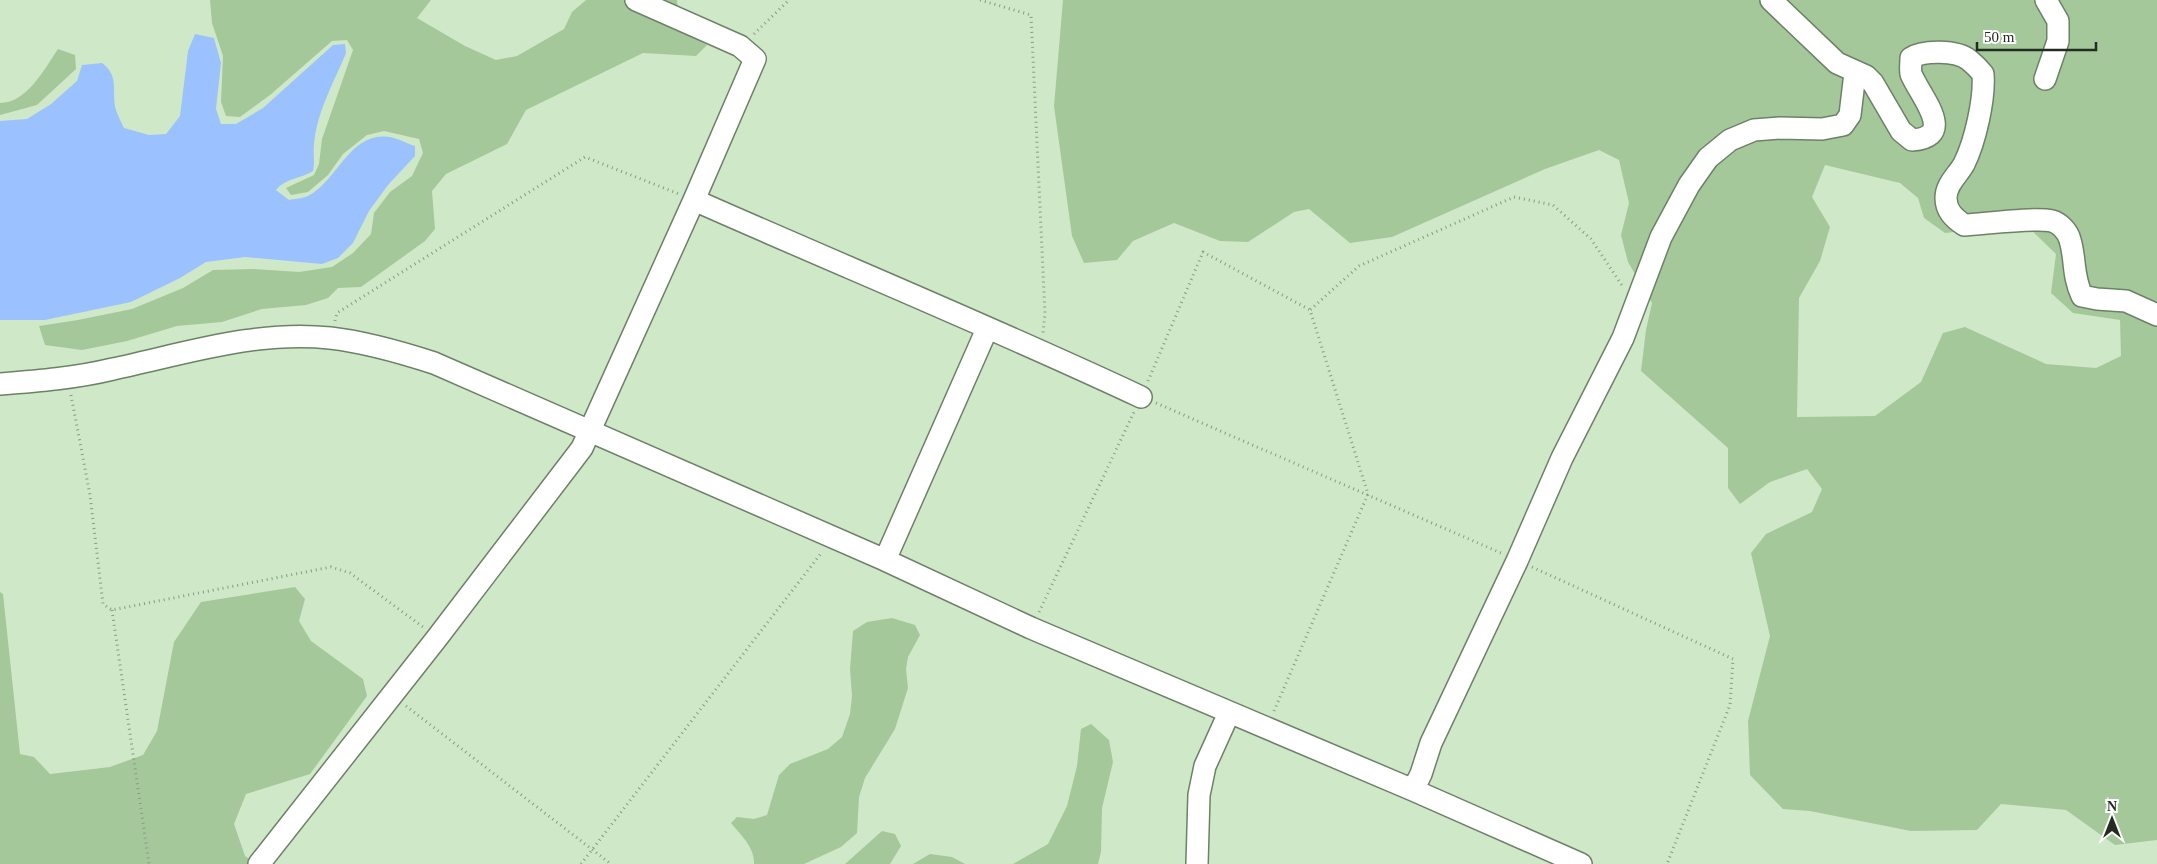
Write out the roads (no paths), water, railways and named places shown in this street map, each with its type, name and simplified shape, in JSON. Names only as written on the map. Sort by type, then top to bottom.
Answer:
[{"type":"street","points":[[259,864],[437,638],[582,448],[694,200],[755,59],[740,46],[636,0]]},
{"type":"street","points":[[1771,0],[1837,63],[1866,76],[1873,83],[1901,131],[1912,140],[1926,139],[1933,133],[1935,123],[1910,72],[1911,58],[1918,53],[1955,53],[1968,59],[1983,74],[1984,87],[1971,145],[1963,164],[1950,183],[1946,198],[1950,215],[1964,225],[2053,221],[2065,230],[2070,240],[2075,282],[2082,296],[2126,301],[2157,315]]},
{"type":"street","points":[[2045,79],[2058,41],[2058,22],[2046,0]]},
{"type":"street","points":[[1413,790],[1422,774],[1431,743],[1517,561],[1562,458],[1623,338],[1661,237],[1689,185],[1708,158],[1730,140],[1754,130],[1780,128],[1822,129],[1843,125],[1850,115],[1855,72]]},
{"type":"street","points":[[694,200],[987,329],[1040,350],[1141,397]]},
{"type":"street","points":[[884,560],[987,329]]},
{"type":"street","points":[[0,384],[68,378],[243,341],[292,337],[330,338],[381,347],[434,363],[832,536],[1031,628],[1413,790],[1581,864]]},
{"type":"street","points":[[1197,864],[1199,795],[1205,766],[1228,713]]},
{"type":"water","points":[[195,34],[214,38],[221,63],[216,109],[221,124],[236,124],[263,108],[333,45],[345,44],[346,53],[319,120],[314,144],[313,171],[284,183],[276,190],[289,200],[308,196],[319,188],[356,147],[367,140],[379,137],[397,139],[415,146],[415,156],[388,185],[369,211],[353,243],[338,258],[322,264],[245,257],[206,262],[180,278],[131,302],[45,320],[0,320],[0,121],[27,119],[51,104],[77,81],[82,65],[102,63],[111,73],[116,110],[124,128],[149,135],[166,134],[180,116],[188,51]]}]
